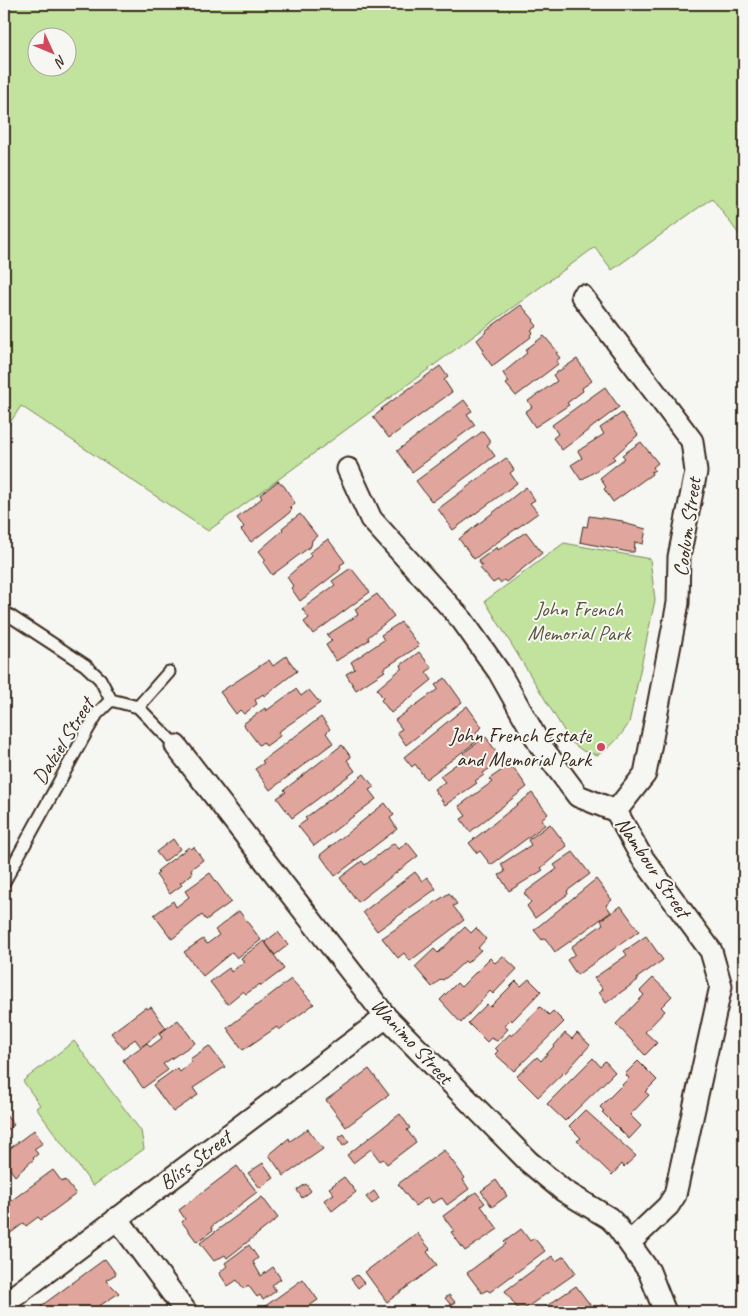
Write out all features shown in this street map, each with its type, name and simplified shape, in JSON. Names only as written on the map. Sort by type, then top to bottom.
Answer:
[{"type":"street","name":"Coolum Street","points":[[582,296],[692,441],[696,472],[679,557],[678,603],[645,774],[616,811]]},
{"type":"street","name":"Nambour Street","points":[[348,470],[371,519],[462,620],[498,672],[540,744],[578,796],[616,811],[641,856],[711,951],[720,986],[675,1195],[668,1206],[629,1242]]},
{"type":"street","name":"Wanimo Street","points":[[176,746],[386,1017],[529,1162],[564,1191],[609,1218],[650,1271],[666,1312]]},
{"type":"street","name":"Bliss Street","points":[[4,1304],[386,1017]]},
{"type":"street","points":[[117,1218],[186,1312]]},
{"type":"lane","points":[[4,612],[85,665],[100,679],[111,700],[138,707],[176,746]]},
{"type":"lane","points":[[138,707],[169,672]]},
{"type":"lane","name":"Dalziel Street","points":[[4,882],[86,731],[97,714],[111,700]]},
{"type":"green space","points":[[4,4],[744,4],[744,241],[712,198],[612,270],[595,247],[208,531],[21,406],[4,432]]},
{"type":"green space","name":"John French Memorial Park","points":[[564,543],[650,559],[655,600],[629,723],[607,749],[597,755],[583,751],[571,742],[485,601]]},
{"type":"green space","points":[[74,1041],[141,1131],[144,1149],[93,1186],[36,1108],[40,1105],[23,1081]]},
{"type":"building","points":[[521,305],[537,326],[531,330],[533,332],[530,335],[531,337],[492,366],[482,352],[484,350],[477,340],[485,331]]},
{"type":"building","points":[[544,336],[558,352],[556,353],[560,358],[556,361],[558,364],[516,396],[506,384],[509,382],[503,373],[527,353],[525,350]]},
{"type":"building","points":[[577,359],[592,381],[582,388],[583,391],[567,403],[569,405],[535,427],[525,412],[532,407],[528,401],[557,381],[553,375]]},
{"type":"building","points":[[440,366],[448,377],[444,380],[452,392],[389,438],[373,417],[381,409]]},
{"type":"building","points":[[605,387],[619,407],[562,450],[553,438],[558,434],[552,425]]},
{"type":"building","points":[[464,400],[472,411],[467,414],[475,425],[412,472],[397,451]]},
{"type":"building","points":[[622,413],[638,435],[613,457],[615,459],[581,480],[571,465],[582,458],[578,451],[604,434],[600,428]]},
{"type":"building","points":[[483,431],[491,442],[487,445],[495,456],[432,502],[416,481]]},
{"type":"building","points":[[641,442],[658,463],[653,467],[655,470],[613,502],[604,489],[606,487],[600,478],[625,458],[622,455]]},
{"type":"building","points":[[506,458],[514,470],[510,473],[517,483],[453,530],[438,509]]},
{"type":"building","points":[[278,481],[284,486],[295,503],[290,507],[292,509],[289,513],[251,542],[241,530],[244,527],[237,518],[262,498],[260,495]]},
{"type":"building","points":[[526,487],[535,500],[530,503],[538,513],[474,559],[459,539]]},
{"type":"building","points":[[300,514],[317,536],[312,540],[311,546],[272,575],[263,562],[266,560],[259,551],[283,530],[282,528]]},
{"type":"building","points":[[589,516],[623,521],[623,523],[646,529],[643,544],[635,542],[634,552],[629,552],[580,542],[583,526],[587,527]]},
{"type":"building","points":[[526,532],[542,553],[506,582],[504,580],[500,583],[498,580],[493,583],[480,568],[482,566],[478,561],[497,547],[498,550]]},
{"type":"building","points":[[328,539],[345,562],[340,565],[339,571],[300,601],[291,588],[293,586],[287,577],[311,556],[309,553]]},
{"type":"building","points":[[351,568],[370,592],[313,634],[304,622],[309,618],[302,609],[335,585],[332,581]]},
{"type":"building","points":[[377,594],[394,616],[368,637],[369,640],[336,661],[326,645],[332,641],[327,635],[358,615],[355,609]]},
{"type":"building","points":[[401,622],[419,646],[383,669],[385,671],[356,690],[346,674],[355,669],[351,662],[384,640],[381,635]]},
{"type":"building","points":[[419,652],[432,668],[426,672],[432,680],[391,713],[381,700],[383,698],[377,689],[402,668],[401,665]]},
{"type":"building","points":[[286,656],[297,671],[264,696],[263,694],[255,700],[257,704],[244,714],[240,710],[236,714],[220,692],[269,660],[273,666]]},
{"type":"building","points":[[445,678],[462,702],[406,745],[397,732],[402,729],[395,720],[438,689],[435,685]]},
{"type":"building","points":[[296,689],[301,696],[309,690],[320,703],[278,732],[280,736],[266,746],[263,742],[259,745],[243,724],[265,708],[266,711]]},
{"type":"building","points":[[467,706],[482,727],[476,732],[481,738],[426,779],[415,764],[412,767],[404,757]]},
{"type":"building","points":[[321,717],[330,729],[326,733],[333,743],[270,790],[255,769],[264,763],[262,761]]},
{"type":"building","points":[[486,737],[502,760],[483,773],[484,775],[475,781],[477,783],[445,805],[434,789],[445,782],[440,776],[466,757],[463,753]]},
{"type":"building","points":[[342,745],[351,757],[347,760],[355,771],[292,818],[277,798],[286,792],[284,790]]},
{"type":"building","points":[[508,766],[510,769],[513,767],[527,787],[470,832],[461,819],[466,816],[459,806],[492,782],[489,779]]},
{"type":"building","points":[[364,774],[374,787],[369,790],[376,799],[314,846],[298,826],[307,820],[305,818]]},
{"type":"building","points":[[532,793],[548,814],[541,819],[545,825],[491,865],[480,851],[477,853],[469,843]]},
{"type":"building","points":[[385,803],[394,815],[390,818],[397,829],[335,876],[320,855]]},
{"type":"building","points":[[550,824],[567,846],[541,868],[543,870],[509,891],[499,875],[505,872],[501,864],[531,845],[528,840]]},
{"type":"building","points":[[173,839],[180,849],[164,862],[156,852]]},
{"type":"building","points":[[407,842],[418,856],[358,902],[340,878],[362,861],[365,865],[394,843],[399,849]]},
{"type":"building","points":[[189,847],[191,849],[194,847],[203,860],[191,869],[192,874],[180,883],[182,885],[170,894],[156,875],[159,873],[157,871]]},
{"type":"building","points":[[573,852],[590,874],[567,891],[568,894],[535,918],[527,906],[531,902],[524,893],[557,869],[554,865]]},
{"type":"building","points":[[415,872],[422,881],[427,877],[436,889],[377,931],[363,912]]},
{"type":"building","points":[[210,873],[231,902],[206,920],[202,915],[172,939],[154,915],[173,901],[176,907],[189,897],[185,891]]},
{"type":"building","points":[[596,879],[612,900],[606,905],[611,912],[555,952],[545,938],[542,940],[534,930]]},
{"type":"building","points":[[449,893],[457,904],[453,906],[464,920],[410,961],[404,953],[398,958],[382,938]]},
{"type":"building","points":[[621,906],[639,931],[577,975],[567,960],[575,954],[571,947],[603,924],[601,920]]},
{"type":"building","points":[[239,911],[261,940],[237,958],[232,952],[203,976],[184,952],[203,939],[207,944],[219,935],[215,930]]},
{"type":"building","points":[[465,927],[471,933],[476,928],[486,939],[478,948],[481,950],[467,963],[465,961],[451,974],[443,980],[441,979],[432,987],[415,967],[434,949],[438,953]]},
{"type":"building","points":[[278,932],[288,945],[275,955],[265,942]]},
{"type":"building","points":[[646,936],[663,960],[606,1003],[599,992],[603,989],[594,978],[627,955],[624,951]]},
{"type":"building","points":[[264,941],[284,969],[261,986],[260,984],[246,994],[243,991],[227,1004],[210,982],[229,968],[231,972],[244,962],[241,958]]},
{"type":"building","points":[[503,956],[517,969],[493,994],[490,991],[461,1023],[440,1000],[457,983],[461,987],[490,958],[495,963]]},
{"type":"building","points":[[653,978],[672,996],[661,1007],[665,1011],[645,1032],[657,1043],[645,1055],[616,1024],[644,995],[640,991]]},
{"type":"building","points":[[291,979],[314,1004],[279,1030],[277,1027],[243,1050],[227,1028]]},
{"type":"building","points":[[529,979],[541,991],[512,1021],[511,1019],[504,1026],[508,1029],[497,1041],[491,1038],[487,1042],[468,1023],[487,1004],[490,1007],[516,981],[521,986]]},
{"type":"building","points":[[146,1007],[147,1009],[151,1007],[166,1028],[141,1047],[135,1039],[123,1048],[111,1033]]},
{"type":"building","points":[[540,1007],[549,1015],[553,1011],[564,1022],[514,1071],[495,1054],[498,1051],[495,1048],[510,1034],[512,1036]]},
{"type":"building","points":[[178,1020],[195,1043],[163,1064],[168,1070],[143,1088],[123,1060],[147,1043],[150,1047],[162,1038],[159,1034]]},
{"type":"building","points":[[565,1033],[572,1039],[577,1033],[590,1045],[565,1073],[538,1097],[517,1076],[537,1057],[541,1061]]},
{"type":"building","points":[[209,1046],[225,1067],[193,1088],[198,1095],[173,1112],[153,1085],[177,1068],[180,1072],[192,1062],[190,1059]]},
{"type":"building","points":[[593,1058],[600,1066],[605,1061],[615,1072],[565,1121],[547,1104]]},
{"type":"building","points":[[638,1061],[657,1080],[645,1092],[649,1095],[630,1115],[641,1126],[629,1139],[602,1112],[604,1111],[600,1107],[629,1078],[625,1074]]},
{"type":"building","points":[[369,1069],[389,1095],[346,1127],[326,1100]]},
{"type":"building","points":[[585,1110],[636,1156],[624,1167],[622,1164],[612,1175],[577,1141],[581,1138],[569,1126]]},
{"type":"building","points":[[4,1113],[14,1125],[4,1132]]},
{"type":"building","points":[[400,1114],[410,1128],[407,1130],[416,1142],[387,1164],[383,1159],[380,1161],[371,1149],[353,1163],[347,1155]]},
{"type":"building","points":[[308,1129],[323,1149],[284,1176],[269,1155],[289,1138],[290,1141]]},
{"type":"building","points":[[34,1130],[43,1143],[34,1149],[38,1154],[34,1159],[15,1176],[4,1161],[4,1153]]},
{"type":"building","points":[[4,1132],[8,1137],[4,1143]]},
{"type":"building","points":[[344,1134],[349,1142],[343,1146],[338,1138]]},
{"type":"building","points":[[444,1150],[465,1178],[463,1180],[469,1189],[447,1205],[442,1198],[432,1203],[428,1197],[415,1206],[398,1184]]},
{"type":"building","points":[[263,1163],[274,1178],[260,1188],[248,1173]]},
{"type":"building","points":[[237,1166],[257,1192],[211,1227],[213,1230],[197,1242],[182,1222],[185,1219],[179,1210]]},
{"type":"building","points":[[53,1170],[62,1182],[65,1180],[76,1194],[41,1220],[38,1217],[26,1226],[24,1223],[4,1238],[4,1206]]},
{"type":"building","points":[[344,1177],[356,1192],[332,1211],[324,1200],[334,1194],[329,1188]]},
{"type":"building","points":[[496,1180],[507,1196],[492,1207],[481,1191]]},
{"type":"building","points":[[306,1184],[311,1191],[302,1198],[297,1190]]},
{"type":"building","points":[[374,1191],[379,1198],[372,1204],[366,1197]]},
{"type":"building","points":[[476,1192],[485,1203],[481,1206],[498,1229],[465,1251],[451,1232],[454,1231],[443,1216]]},
{"type":"building","points":[[262,1197],[278,1218],[227,1258],[225,1255],[214,1261],[200,1243]]},
{"type":"building","points":[[521,1229],[530,1241],[534,1238],[545,1251],[490,1292],[487,1290],[482,1293],[467,1273],[506,1244],[504,1242]]},
{"type":"building","points":[[417,1233],[430,1249],[427,1252],[437,1265],[387,1302],[365,1272]]},
{"type":"building","points":[[249,1245],[258,1258],[253,1262],[261,1276],[273,1267],[281,1279],[272,1285],[276,1291],[263,1300],[260,1295],[257,1297],[248,1285],[244,1289],[237,1280],[228,1286],[219,1273],[227,1266],[225,1263]]},
{"type":"building","points":[[552,1256],[556,1261],[564,1256],[576,1273],[520,1312],[505,1291]]},
{"type":"building","points":[[105,1259],[116,1274],[106,1280],[119,1293],[90,1312],[45,1312],[41,1306]]},
{"type":"building","points":[[357,1275],[364,1283],[358,1288],[351,1279]]},
{"type":"building","points":[[303,1279],[318,1300],[300,1312],[257,1312]]},
{"type":"building","points":[[576,1286],[591,1306],[585,1312],[538,1312]]},
{"type":"building","points":[[449,1295],[455,1302],[451,1305],[445,1298]]},
{"type":"building","points":[[603,1304],[609,1312],[593,1312]]},
{"type":"building","points":[[432,1306],[438,1312],[417,1312],[424,1308],[425,1311]]},
{"type":"place","name":"John French Estate and Memorial Park","points":[[601,747]]}]
